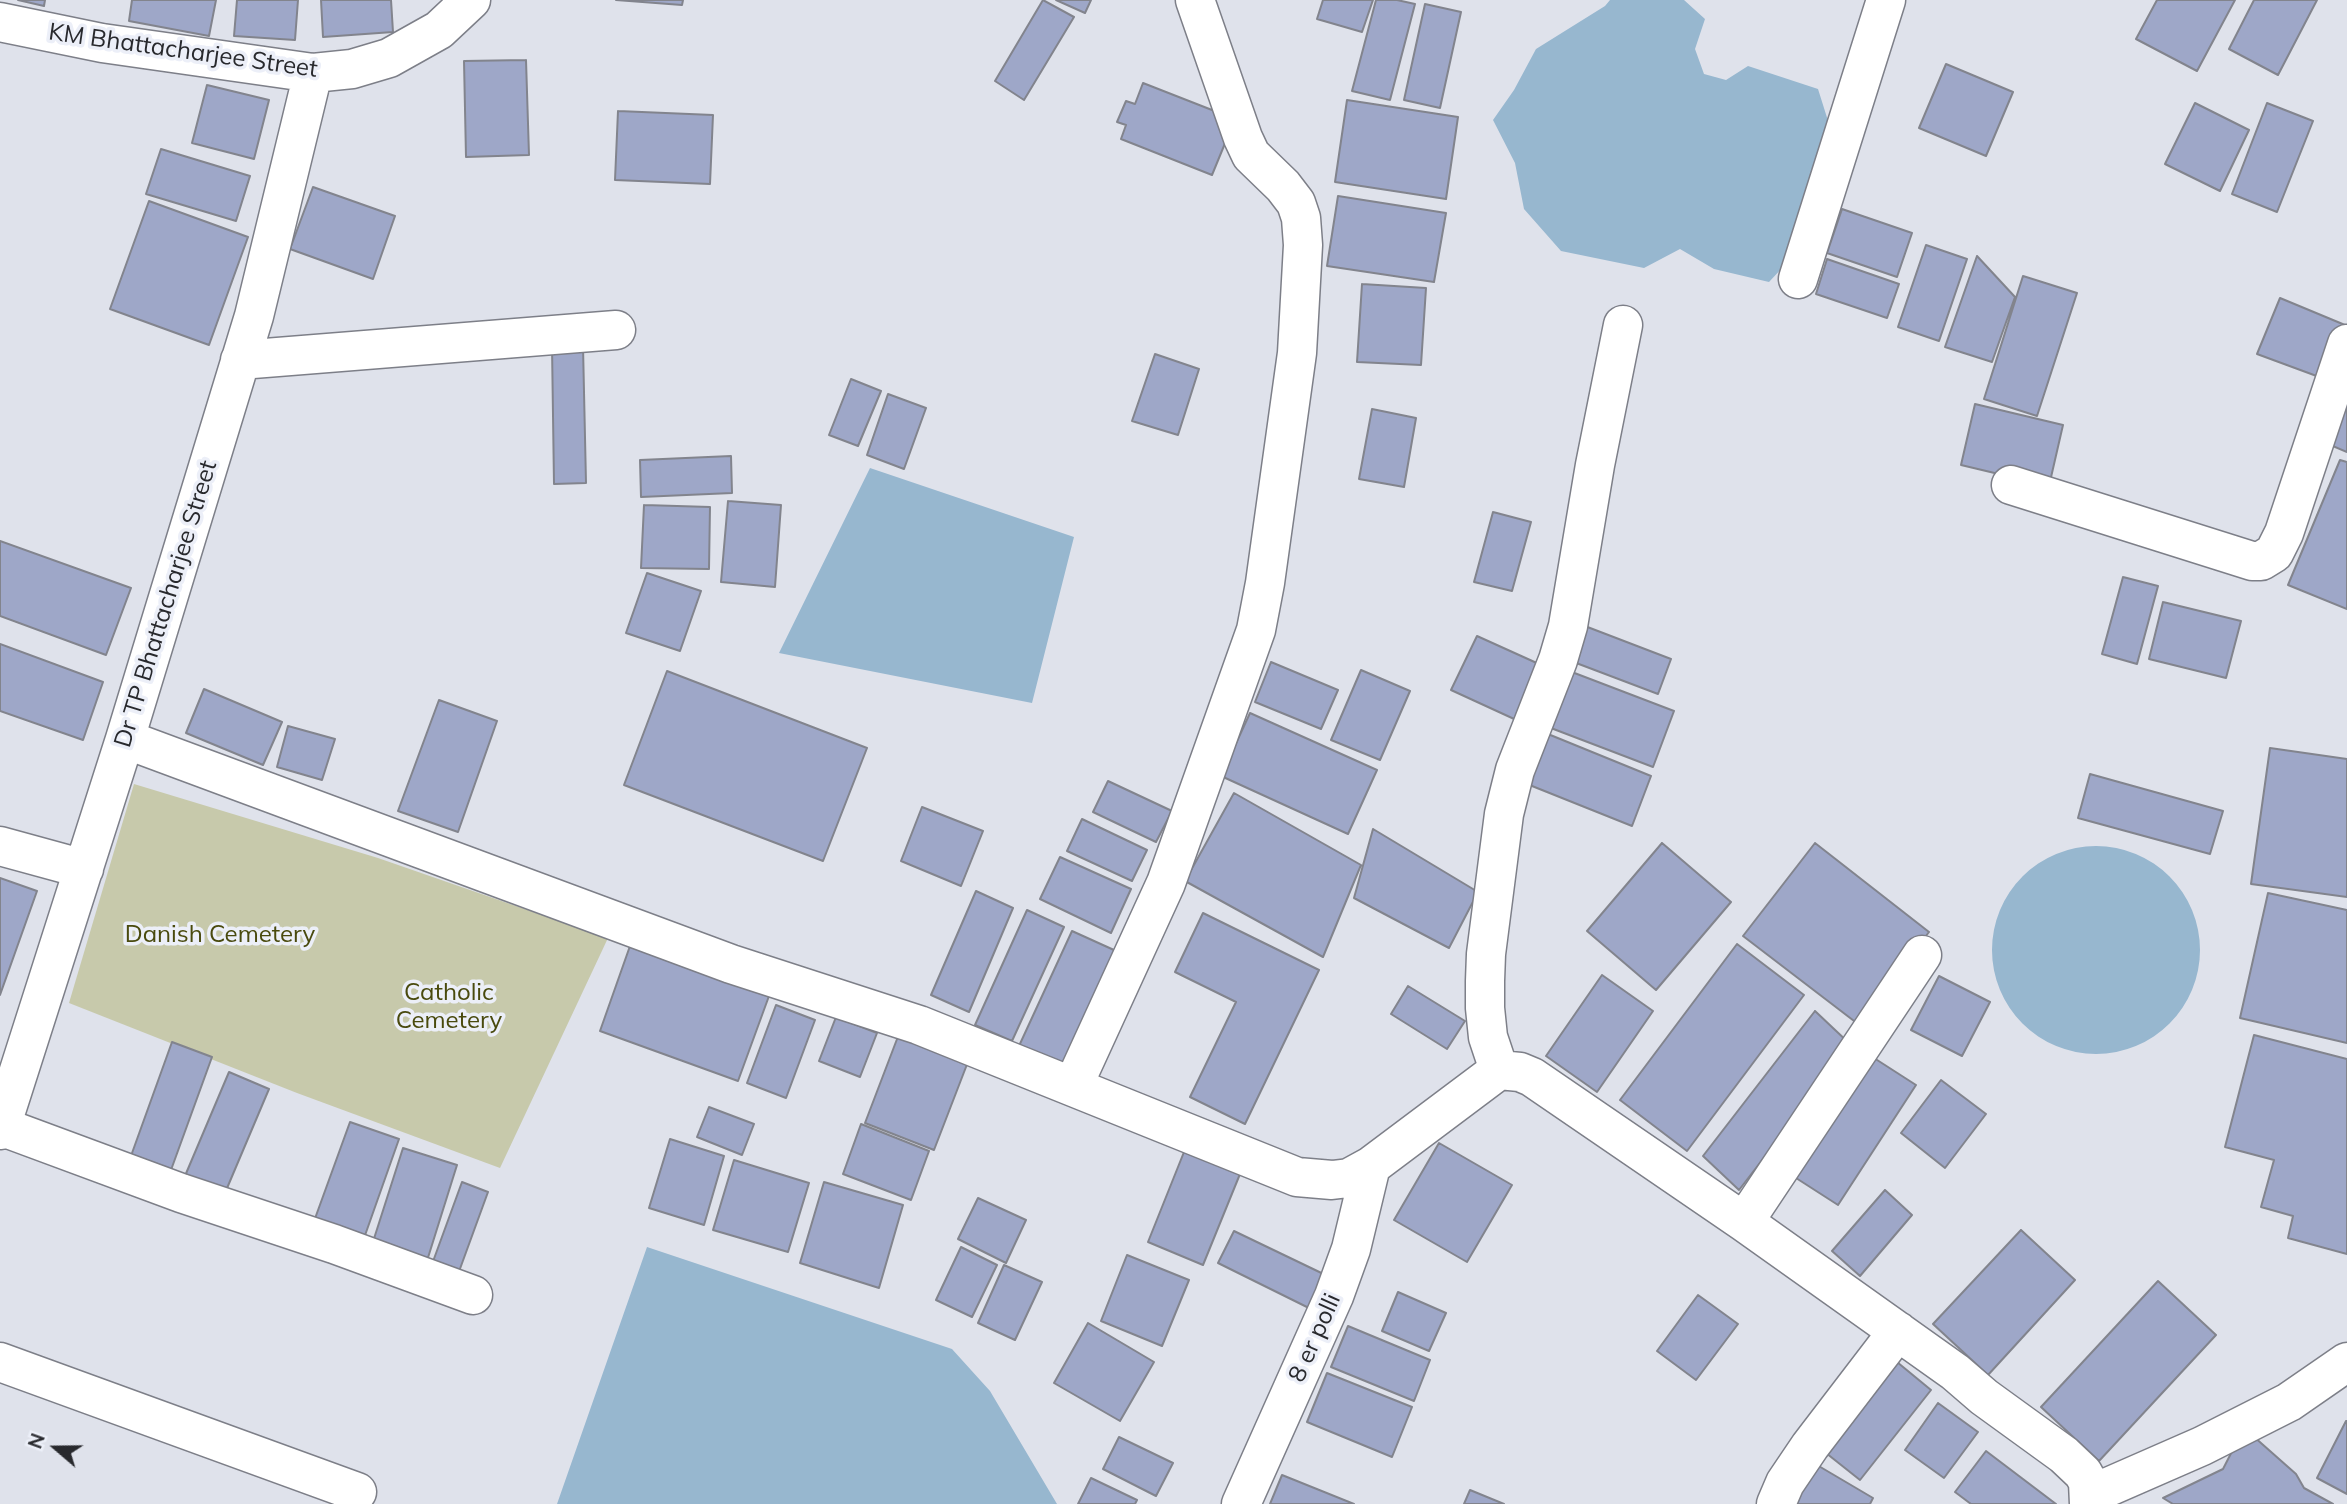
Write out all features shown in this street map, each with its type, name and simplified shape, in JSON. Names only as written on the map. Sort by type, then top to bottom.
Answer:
[{"type":"street","name":"KM Bhattacharjee Street","points":[[0,22],[102,43],[313,73],[352,69],[389,58],[439,30],[471,0]]},
{"type":"street","points":[[1073,1086],[1166,883],[1256,630],[1297,353],[1303,245],[1301,218],[1296,203],[1283,186],[1251,155],[1242,138],[1195,0]]},
{"type":"street","points":[[1798,279],[1886,0]]},
{"type":"street","name":"Dr TP Bhattacharjee Street","points":[[0,1128],[125,739],[254,316],[313,73]]},
{"type":"street","points":[[1499,1070],[1488,1037],[1485,981],[1504,814],[1515,770],[1558,660],[1568,626],[1595,465],[1623,326]]},
{"type":"street","points":[[240,360],[616,330]]},
{"type":"street","points":[[2011,485],[2252,561],[2262,561],[2274,553],[2284,533],[2347,344]]},
{"type":"street","points":[[125,739],[731,964],[874,1009],[1297,1177],[1332,1180],[1349,1178],[1371,1166],[1499,1070],[1520,1072],[1532,1077],[1745,1222],[1898,1331],[2064,1455],[2083,1473],[2088,1482],[2089,1499],[2289,1402],[2347,1362]]},
{"type":"street","points":[[0,846],[84,869]]},
{"type":"street","points":[[1745,1222],[1922,955]]},
{"type":"street","points":[[0,1128],[473,1295]]},
{"type":"street","name":"8 er polli","points":[[1241,1504],[1334,1296],[1352,1249],[1371,1166]]},
{"type":"street","points":[[1776,1504],[1785,1483],[1810,1446],[1898,1331]]},
{"type":"street","points":[[0,1362],[357,1492]]},
{"type":"green space","points":[[134,784],[378,858],[608,938],[500,1168],[297,1093],[69,1003]]},
{"type":"water","points":[[1610,0],[1684,0],[1705,19],[1695,49],[1704,74],[1726,80],[1748,66],[1818,89],[1835,143],[1797,252],[1769,282],[1714,269],[1680,249],[1644,268],[1561,251],[1524,209],[1515,163],[1493,120],[1514,90],[1536,49],[1605,6]]},
{"type":"water","points":[[870,468],[1074,537],[1032,703],[779,653]]},
{"type":"water","points":[[2096,846],[2136,854],[2169,877],[2192,910],[2200,950],[2192,990],[2169,1023],[2136,1046],[2096,1054],[2056,1046],[2023,1023],[2000,990],[1992,950],[2000,910],[2023,877],[2056,854]]},
{"type":"water","points":[[647,1247],[952,1349],[990,1391],[1057,1504],[557,1504]]},
{"type":"building","points":[[18,0],[45,0],[44,6]]},
{"type":"building","points":[[132,0],[216,0],[209,36],[129,21]]},
{"type":"building","points":[[237,0],[298,0],[295,40],[234,36]]},
{"type":"building","points":[[321,0],[391,0],[393,32],[323,37]]},
{"type":"building","points":[[616,0],[683,0],[682,5]]},
{"type":"building","points":[[1043,0],[1074,17],[1024,100],[995,81]]},
{"type":"building","points":[[1056,0],[1091,0],[1085,13]]},
{"type":"building","points":[[1323,0],[1373,0],[1362,32],[1317,19]]},
{"type":"building","points":[[1376,0],[1397,0],[1415,4],[1390,100],[1352,91]]},
{"type":"building","points":[[2157,0],[2235,0],[2197,71],[2136,39]]},
{"type":"building","points":[[2254,0],[2317,0],[2278,75],[2229,49]]},
{"type":"building","points":[[1425,4],[1461,12],[1440,108],[1404,100]]},
{"type":"building","points":[[526,60],[529,155],[466,157],[464,61]]},
{"type":"building","points":[[1946,64],[2013,92],[1986,156],[1919,128]]},
{"type":"building","points":[[1143,83],[1235,119],[1212,175],[1121,139],[1126,125],[1117,122],[1126,101],[1135,104]]},
{"type":"building","points":[[207,85],[269,100],[254,159],[192,143]]},
{"type":"building","points":[[1347,100],[1458,117],[1446,199],[1335,182]]},
{"type":"building","points":[[2195,103],[2249,130],[2220,191],[2165,164]]},
{"type":"building","points":[[2267,103],[2313,121],[2277,212],[2232,194]]},
{"type":"building","points":[[618,111],[713,115],[710,184],[615,180]]},
{"type":"building","points":[[161,149],[250,176],[236,221],[146,194]]},
{"type":"building","points":[[313,187],[395,216],[373,279],[290,249]]},
{"type":"building","points":[[1338,196],[1446,213],[1434,282],[1327,266]]},
{"type":"building","points":[[149,201],[248,237],[209,345],[110,309]]},
{"type":"building","points":[[1842,209],[1912,233],[1897,277],[1827,253]]},
{"type":"building","points":[[1926,245],[1967,259],[1939,341],[1898,327]]},
{"type":"building","points":[[1977,256],[2015,297],[1992,362],[1945,347]]},
{"type":"building","points":[[1827,259],[1899,284],[1887,318],[1816,294]]},
{"type":"building","points":[[2023,276],[2077,293],[2037,416],[1984,399]]},
{"type":"building","points":[[1362,284],[1426,288],[1421,365],[1357,362]]},
{"type":"building","points":[[2280,298],[2345,325],[2322,378],[2257,354]]},
{"type":"building","points":[[552,346],[583,346],[586,483],[554,484]]},
{"type":"building","points":[[1155,354],[1199,369],[1178,435],[1132,421]]},
{"type":"building","points":[[851,379],[881,391],[858,446],[829,435]]},
{"type":"building","points":[[2347,379],[2347,452],[2321,441]]},
{"type":"building","points":[[888,394],[926,408],[904,469],[867,455]]},
{"type":"building","points":[[1975,404],[2063,425],[2049,486],[1961,465]]},
{"type":"building","points":[[1372,409],[1416,418],[1404,487],[1359,479]]},
{"type":"building","points":[[731,456],[732,493],[641,497],[640,460]]},
{"type":"building","points":[[2340,460],[2347,462],[2347,609],[2288,585]]},
{"type":"building","points":[[728,501],[781,505],[775,587],[721,582]]},
{"type":"building","points":[[644,505],[710,507],[709,569],[641,568]]},
{"type":"building","points":[[1493,512],[1531,522],[1512,591],[1474,582]]},
{"type":"building","points":[[0,541],[131,588],[106,655],[0,616]]},
{"type":"building","points":[[647,573],[701,591],[680,651],[626,633]]},
{"type":"building","points":[[2123,577],[2158,586],[2137,664],[2102,654]]},
{"type":"building","points":[[2163,602],[2241,621],[2226,678],[2149,659]]},
{"type":"building","points":[[1577,623],[1671,659],[1658,694],[1563,658]]},
{"type":"building","points":[[1477,636],[1550,669],[1525,724],[1451,690]]},
{"type":"building","points":[[0,644],[103,682],[83,740],[0,711]]},
{"type":"building","points":[[1271,662],[1338,690],[1321,729],[1255,702]]},
{"type":"building","points":[[1564,669],[1674,711],[1653,767],[1543,725]]},
{"type":"building","points":[[1361,670],[1410,691],[1380,760],[1331,740]]},
{"type":"building","points":[[667,671],[867,748],[823,861],[624,785]]},
{"type":"building","points":[[204,689],[282,722],[263,765],[186,733]]},
{"type":"building","points":[[439,700],[497,721],[458,832],[398,811]]},
{"type":"building","points":[[1250,713],[1377,770],[1348,834],[1221,776]]},
{"type":"building","points":[[288,726],[335,739],[322,780],[277,767]]},
{"type":"building","points":[[1543,732],[1651,776],[1632,826],[1522,782]]},
{"type":"building","points":[[2270,748],[2347,759],[2347,897],[2251,884]]},
{"type":"building","points":[[2090,774],[2223,811],[2210,854],[2078,818]]},
{"type":"building","points":[[1108,781],[1172,811],[1156,842],[1093,812]]},
{"type":"building","points":[[1234,793],[1361,865],[1323,957],[1185,881]]},
{"type":"building","points":[[922,807],[983,831],[961,886],[901,861]]},
{"type":"building","points":[[1082,819],[1147,850],[1132,881],[1067,851]]},
{"type":"building","points":[[1373,829],[1478,892],[1449,948],[1354,898]]},
{"type":"building","points":[[1662,843],[1731,902],[1656,990],[1587,931]]},
{"type":"building","points":[[1815,843],[1929,932],[1858,1024],[1743,936]]},
{"type":"building","points":[[1060,857],[1131,889],[1111,933],[1040,899]]},
{"type":"building","points":[[0,878],[37,891],[0,995]]},
{"type":"building","points":[[976,891],[1013,908],[969,1012],[931,995]]},
{"type":"building","points":[[2268,893],[2347,910],[2347,1043],[2240,1018]]},
{"type":"building","points":[[1027,910],[1064,927],[1012,1041],[975,1025]]},
{"type":"building","points":[[1203,913],[1319,970],[1245,1124],[1190,1097],[1236,1002],[1175,972]]},
{"type":"building","points":[[1072,931],[1125,955],[1072,1070],[1019,1046]]},
{"type":"building","points":[[1737,944],[1804,995],[1687,1151],[1620,1100]]},
{"type":"building","points":[[630,946],[769,996],[738,1081],[600,1031]]},
{"type":"building","points":[[1602,975],[1653,1011],[1597,1092],[1546,1056]]},
{"type":"building","points":[[1939,976],[1990,1002],[1962,1056],[1911,1030]]},
{"type":"building","points":[[1408,986],[1465,1021],[1447,1049],[1391,1014]]},
{"type":"building","points":[[776,1005],[815,1020],[786,1098],[747,1083]]},
{"type":"building","points":[[1815,1011],[1851,1045],[1739,1190],[1703,1156]]},
{"type":"building","points":[[836,1017],[877,1033],[860,1077],[819,1061]]},
{"type":"building","points":[[902,1026],[971,1054],[934,1150],[865,1123]]},
{"type":"building","points":[[2254,1035],[2347,1059],[2347,1254],[2288,1238],[2293,1216],[2261,1207],[2274,1160],[2225,1147]]},
{"type":"building","points":[[172,1042],[212,1057],[167,1181],[127,1167]]},
{"type":"building","points":[[1874,1058],[1916,1085],[1838,1205],[1796,1178]]},
{"type":"building","points":[[229,1072],[269,1089],[222,1200],[182,1183]]},
{"type":"building","points":[[1941,1080],[1986,1114],[1945,1168],[1901,1133]]},
{"type":"building","points":[[709,1107],[754,1124],[742,1155],[697,1137]]},
{"type":"building","points":[[350,1122],[399,1139],[363,1241],[313,1224]]},
{"type":"building","points":[[861,1124],[929,1151],[911,1200],[843,1174]]},
{"type":"building","points":[[670,1139],[724,1156],[704,1225],[649,1208]]},
{"type":"building","points":[[1439,1143],[1512,1185],[1467,1262],[1394,1220]]},
{"type":"building","points":[[403,1148],[457,1165],[426,1264],[371,1248]]},
{"type":"building","points":[[1184,1152],[1240,1174],[1203,1265],[1148,1242]]},
{"type":"building","points":[[734,1160],[809,1183],[788,1252],[713,1230]]},
{"type":"building","points":[[462,1182],[488,1192],[457,1277],[431,1267]]},
{"type":"building","points":[[824,1182],[903,1205],[879,1288],[800,1263]]},
{"type":"building","points":[[1885,1190],[1912,1215],[1860,1276],[1832,1251]]},
{"type":"building","points":[[978,1198],[1026,1220],[1006,1263],[958,1239]]},
{"type":"building","points":[[2021,1230],[2075,1280],[1988,1375],[1933,1324]]},
{"type":"building","points":[[1234,1231],[1336,1280],[1319,1313],[1218,1263]]},
{"type":"building","points":[[961,1247],[997,1265],[972,1317],[936,1300]]},
{"type":"building","points":[[1127,1255],[1189,1280],[1162,1346],[1101,1321]]},
{"type":"building","points":[[1004,1265],[1042,1282],[1015,1340],[978,1323]]},
{"type":"building","points":[[2158,1281],[2216,1335],[2099,1461],[2041,1407]]},
{"type":"building","points":[[1398,1292],[1446,1313],[1429,1351],[1382,1331]]},
{"type":"building","points":[[1698,1295],[1738,1324],[1696,1380],[1657,1351]]},
{"type":"building","points":[[1088,1323],[1154,1362],[1120,1421],[1054,1383]]},
{"type":"building","points":[[1348,1326],[1430,1360],[1414,1401],[1331,1367]]},
{"type":"building","points":[[1897,1362],[1931,1390],[1860,1480],[1826,1453]]},
{"type":"building","points":[[1327,1373],[1412,1407],[1392,1457],[1307,1422]]},
{"type":"building","points":[[1938,1403],[1978,1432],[1944,1478],[1905,1450]]},
{"type":"building","points":[[2347,1421],[2347,1494],[2317,1478]]},
{"type":"building","points":[[2244,1428],[2296,1474],[2304,1488],[2333,1504],[2173,1504],[2163,1498],[2223,1469]]},
{"type":"building","points":[[1119,1437],[1173,1463],[1156,1496],[1103,1469]]},
{"type":"building","points":[[1986,1451],[2056,1504],[1971,1504],[1955,1492]]},
{"type":"building","points":[[1817,1465],[1873,1498],[1870,1504],[1795,1504]]},
{"type":"building","points":[[1282,1475],[1354,1504],[1270,1504]]},
{"type":"building","points":[[1091,1478],[1137,1500],[1135,1504],[1078,1504]]},
{"type":"building","points":[[1470,1490],[1504,1504],[1464,1504]]},
{"type":"park label","name":"Danish Cemetery","points":[[220,935]]},
{"type":"park label","name":"Catholic Cemetery","points":[[449,1007]]}]
